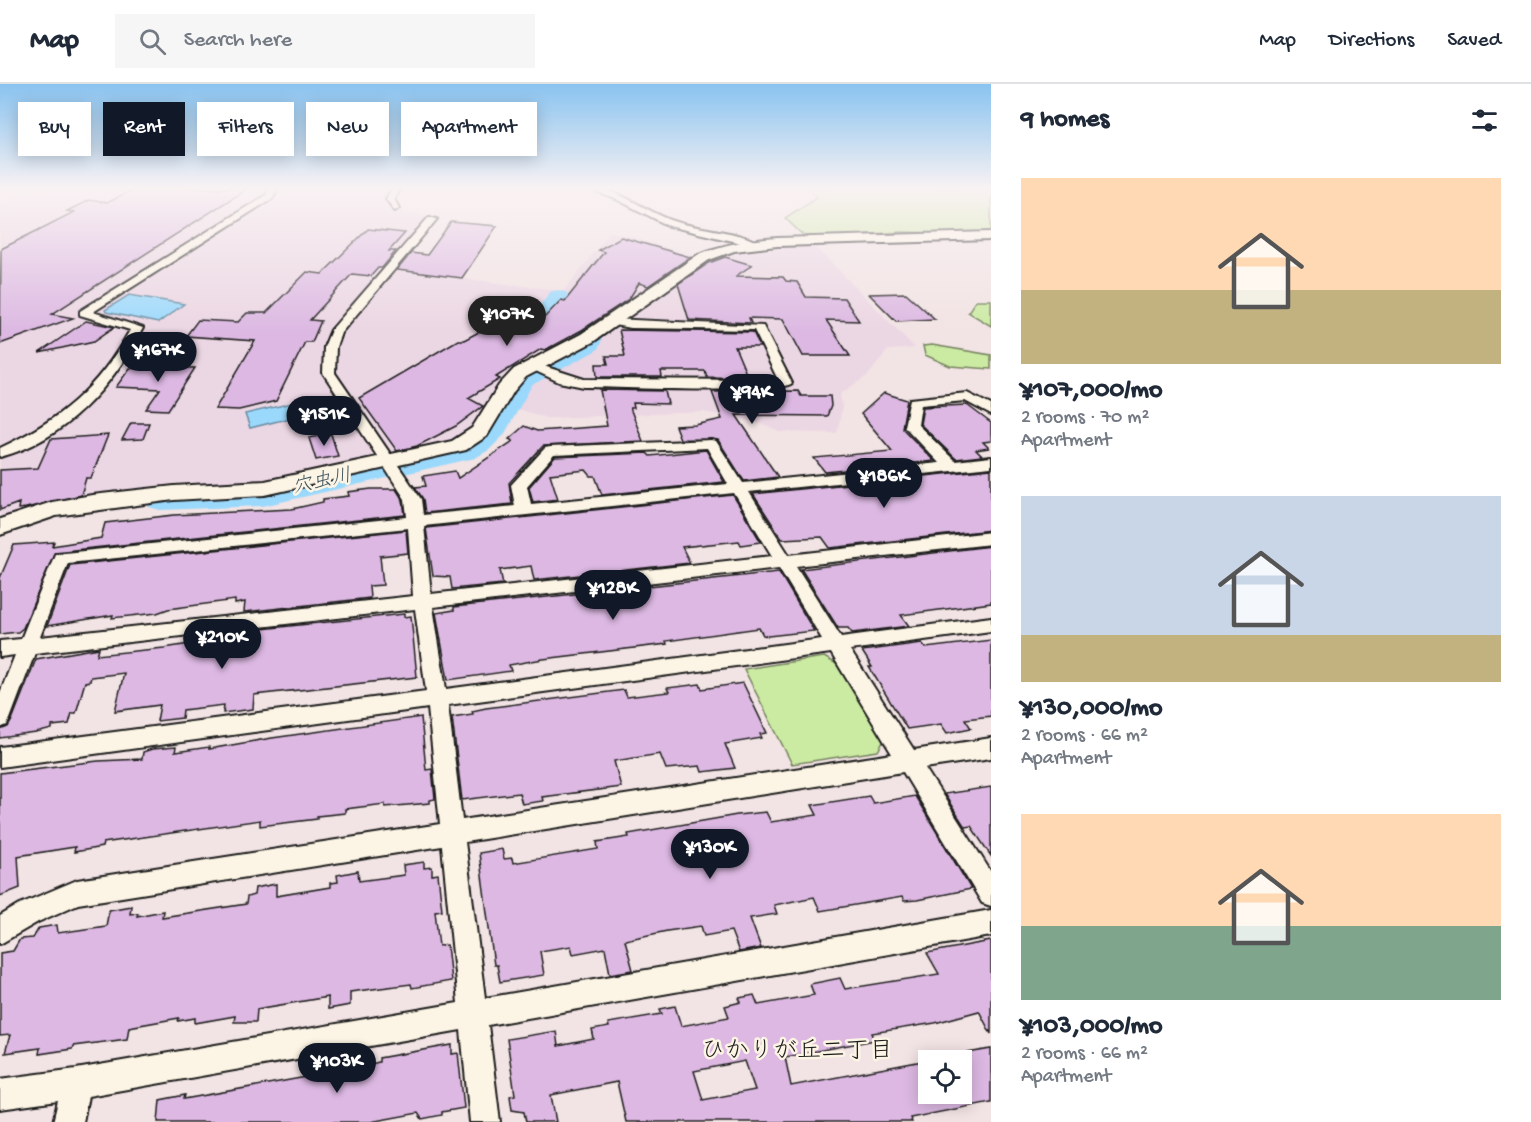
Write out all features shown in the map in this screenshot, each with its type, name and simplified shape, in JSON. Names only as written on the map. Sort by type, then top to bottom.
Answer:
[{"type":"street","points":[[0,453],[43,433],[69,414],[110,371],[125,351],[137,328],[84,313],[205,236]]},
{"type":"street","points":[[417,236],[335,332],[330,347],[329,373],[413,499],[423,602],[437,698],[485,1122]]},
{"type":"street","points":[[725,236],[753,243]]},
{"type":"street","points":[[0,527],[52,509],[174,493],[265,488],[459,446],[472,440],[486,424],[506,389],[520,373],[587,338],[704,257],[753,243],[896,236]]},
{"type":"street","points":[[531,366],[564,379],[584,382],[747,385],[786,383],[759,328],[631,325],[612,322]]},
{"type":"street","points":[[951,466],[911,426],[915,402],[967,397],[989,408]]},
{"type":"street","points":[[524,510],[519,485],[550,451],[711,444],[991,894]]},
{"type":"street","points":[[0,719],[62,558],[991,462]]},
{"type":"street","points":[[0,649],[991,538]]},
{"type":"street","points":[[0,757],[991,624]]},
{"type":"street","points":[[0,931],[29,913],[77,892],[908,759],[991,748]]},
{"type":"street","points":[[0,1094],[76,1084],[991,923]]},
{"type":"street","points":[[68,1122],[76,1084]]},
{"type":"shaded area","points":[[0,236],[423,236],[395,270],[564,291],[606,236],[628,236],[708,260],[728,251],[770,244],[812,243],[915,348],[888,350],[868,375],[840,394],[842,407],[837,433],[780,432],[759,423],[704,412],[547,418],[497,403],[461,440],[445,444],[260,482],[175,483],[106,493],[44,504],[0,521]]},
{"type":"green space","points":[[976,300],[991,300],[991,326],[968,312]]},
{"type":"green space","points":[[932,345],[991,355],[991,369],[950,366],[925,355],[923,346]]},
{"type":"green space","points":[[824,657],[842,667],[885,738],[878,751],[792,764],[744,669]]},
{"type":"water","points":[[129,295],[184,304],[158,323],[106,312],[105,310]]},
{"type":"water","points":[[331,394],[338,406],[250,428],[245,414]]},
{"type":"building","points":[[26,236],[173,236],[52,314],[73,318],[0,344],[1,249]]},
{"type":"building","points":[[360,236],[402,236],[389,251],[396,251],[382,268],[378,268],[371,276],[352,274],[310,320],[321,321],[312,342],[305,342],[276,401],[239,410],[215,409],[255,341],[186,336],[198,320],[238,322],[247,313],[266,313],[307,272],[322,274]]},
{"type":"building","points":[[440,236],[490,236],[462,278],[397,270],[411,253],[427,255]]},
{"type":"building","points":[[621,237],[690,257],[648,286],[639,283],[629,299],[582,330],[545,350],[541,349],[496,377],[500,379],[468,398],[483,406],[456,426],[417,446],[397,451],[359,398],[458,340],[464,340],[522,309],[545,317],[561,300],[565,301],[604,252],[598,250]]},
{"type":"building","points":[[725,257],[752,265],[736,276],[783,277],[786,281],[797,282],[806,297],[844,298],[859,321],[826,320],[850,356],[803,356],[783,319],[749,318],[751,323],[689,320],[678,284],[709,263]]},
{"type":"building","points":[[906,293],[935,319],[896,321],[869,294]]},
{"type":"building","points":[[86,321],[114,327],[94,341],[39,353]]},
{"type":"building","points":[[619,330],[753,332],[760,347],[735,347],[748,378],[707,377],[705,371],[661,371],[662,377],[597,377],[596,364],[608,364],[606,356],[625,356]]},
{"type":"building","points":[[130,368],[195,368],[168,410],[146,409],[160,389],[116,387]]},
{"type":"building","points":[[600,390],[665,391],[668,404],[633,403],[634,408],[630,408],[643,441],[543,446],[509,483],[512,504],[425,513],[423,499],[415,487],[426,486],[423,476],[455,471],[458,478],[513,441],[509,439],[524,426],[537,431],[607,426]]},
{"type":"building","points":[[798,391],[801,396],[830,396],[831,406],[827,416],[736,415],[778,477],[744,481],[718,440],[680,439],[675,426],[695,425],[722,419],[712,392]]},
{"type":"building","points":[[884,393],[907,400],[902,428],[934,461],[825,472],[814,458],[892,451],[861,414]]},
{"type":"building","points":[[967,405],[991,423],[991,441],[983,442],[989,448],[976,450],[982,456],[956,459],[920,424],[923,407]]},
{"type":"building","points":[[131,423],[149,423],[143,439],[122,440]]},
{"type":"building","points":[[331,434],[338,456],[316,460],[309,438]]},
{"type":"building","points":[[108,435],[91,478],[86,478],[81,495],[18,509],[19,503],[0,510],[0,470],[38,468],[51,439]]},
{"type":"building","points":[[706,450],[724,482],[602,495],[595,476],[591,476],[586,470],[550,474],[558,499],[533,502],[529,487],[555,457],[647,453],[650,456]]},
{"type":"building","points":[[991,469],[991,530],[830,548],[822,537],[782,539],[753,494]]},
{"type":"building","points":[[396,489],[403,500],[405,515],[55,552],[23,628],[18,632],[0,634],[0,578],[14,545],[54,542],[52,546],[101,538],[105,523],[174,515],[292,509],[323,502],[323,499],[349,496],[348,492]]},
{"type":"building","points":[[733,495],[761,542],[741,545],[739,541],[682,547],[690,563],[534,580],[531,566],[500,570],[503,584],[452,589],[450,577],[433,576],[426,528]]},
{"type":"building","points":[[406,530],[408,553],[380,556],[383,585],[369,586],[370,598],[244,612],[245,602],[235,604],[235,600],[168,609],[157,613],[112,618],[113,615],[47,626],[70,565]]},
{"type":"building","points":[[991,546],[991,603],[901,615],[909,626],[852,633],[848,628],[838,628],[801,569]]},
{"type":"building","points":[[779,572],[814,631],[768,636],[763,635],[759,628],[666,641],[667,644],[543,659],[509,665],[511,671],[448,680],[436,613],[454,610],[454,607]]},
{"type":"building","points":[[404,614],[404,617],[411,616],[417,677],[254,695],[253,709],[223,713],[224,705],[183,710],[182,718],[157,721],[160,705],[115,711],[124,673],[91,677],[90,681],[85,682],[76,713],[72,713],[69,724],[52,726],[52,729],[36,733],[0,738],[0,730],[8,727],[12,720],[36,659],[99,648],[97,655],[164,648],[196,643],[197,640],[241,636],[242,631]]},
{"type":"building","points":[[991,640],[991,716],[965,719],[971,728],[947,733],[941,724],[907,729],[869,667],[872,667],[862,651],[922,643],[926,648]]},
{"type":"building","points":[[743,683],[767,733],[760,734],[762,738],[725,744],[735,768],[702,772],[700,766],[666,769],[660,754],[614,761],[621,787],[542,797],[543,801],[522,804],[519,793],[462,800],[452,717],[473,714],[472,711],[486,708],[624,690],[627,697],[669,692],[667,688],[700,684],[702,689]]},
{"type":"building","points":[[421,717],[426,770],[432,769],[435,799],[430,800],[430,803],[385,807],[385,804],[345,809],[345,813],[317,816],[317,819],[260,826],[260,820],[103,843],[102,847],[74,852],[75,847],[18,856],[20,888],[0,896],[0,773],[98,761],[142,759],[143,752],[152,749],[176,747],[175,752],[209,747],[209,749]]},
{"type":"building","points":[[991,787],[991,856],[971,826],[965,827],[944,794]]},
{"type":"building","points":[[869,796],[873,803],[915,796],[971,889],[917,900],[904,901],[902,897],[820,911],[814,897],[774,905],[777,914],[750,918],[761,948],[739,952],[731,931],[704,936],[701,926],[625,940],[633,970],[610,974],[605,948],[573,954],[571,946],[540,951],[544,975],[500,982],[497,965],[494,965],[479,853],[502,849],[504,859],[512,858],[513,863],[598,849],[597,842],[629,837],[628,834],[737,815],[766,812],[771,822],[817,815],[812,805]]},
{"type":"building","points":[[424,862],[424,868],[432,867],[432,875],[438,874],[442,910],[435,911],[439,946],[447,945],[451,981],[412,988],[411,984],[350,992],[350,1005],[328,1009],[328,997],[257,1009],[256,1022],[234,1022],[235,1016],[195,1023],[195,1018],[178,1021],[179,1018],[129,1027],[127,1039],[73,1046],[72,1049],[39,1054],[40,1048],[5,1053],[10,1035],[0,1036],[0,953],[13,951],[20,939],[33,938],[39,928],[57,925],[58,933],[106,926],[109,910],[131,906],[130,914],[138,913],[137,916],[163,911],[162,917],[246,904],[247,897],[254,895],[255,888],[276,884],[276,896],[330,887],[330,883],[338,882],[337,875],[358,871],[359,881],[404,875],[403,865]]},
{"type":"building","points":[[991,941],[991,1034],[979,1011],[935,1023],[872,1033],[875,1040],[785,1057],[791,1086],[918,1062],[918,1104],[972,1104],[972,1052],[991,1049],[991,1102],[910,1118],[912,1122],[626,1122],[617,1082],[551,1095],[556,1122],[526,1122],[524,1112],[512,1110],[510,1096],[515,1095],[507,1039],[556,1031],[558,1046],[594,1039],[592,1030],[609,1027],[608,1023],[662,1014],[660,1009],[675,1006],[681,1026],[729,1017],[725,1006],[741,1002],[739,998],[754,995],[758,1005],[814,995],[810,984],[840,978],[845,989],[939,974],[927,953]],"holes":[[[745,1061],[755,1090],[703,1100],[694,1071]]]},
{"type":"building","points":[[452,1045],[452,1054],[458,1053],[464,1108],[442,1112],[442,1115],[422,1119],[418,1113],[370,1122],[158,1122],[160,1100],[185,1095],[184,1099],[360,1067],[379,1062],[379,1058]]},
{"type":"waterway","name":"穴虫川","points":[[160,500],[263,496],[465,452],[479,444],[494,429],[522,380],[589,345],[590,330],[545,313],[558,297]]},
{"type":"district","name":"ひかりが丘二丁目","points":[[797,1052]]}]
